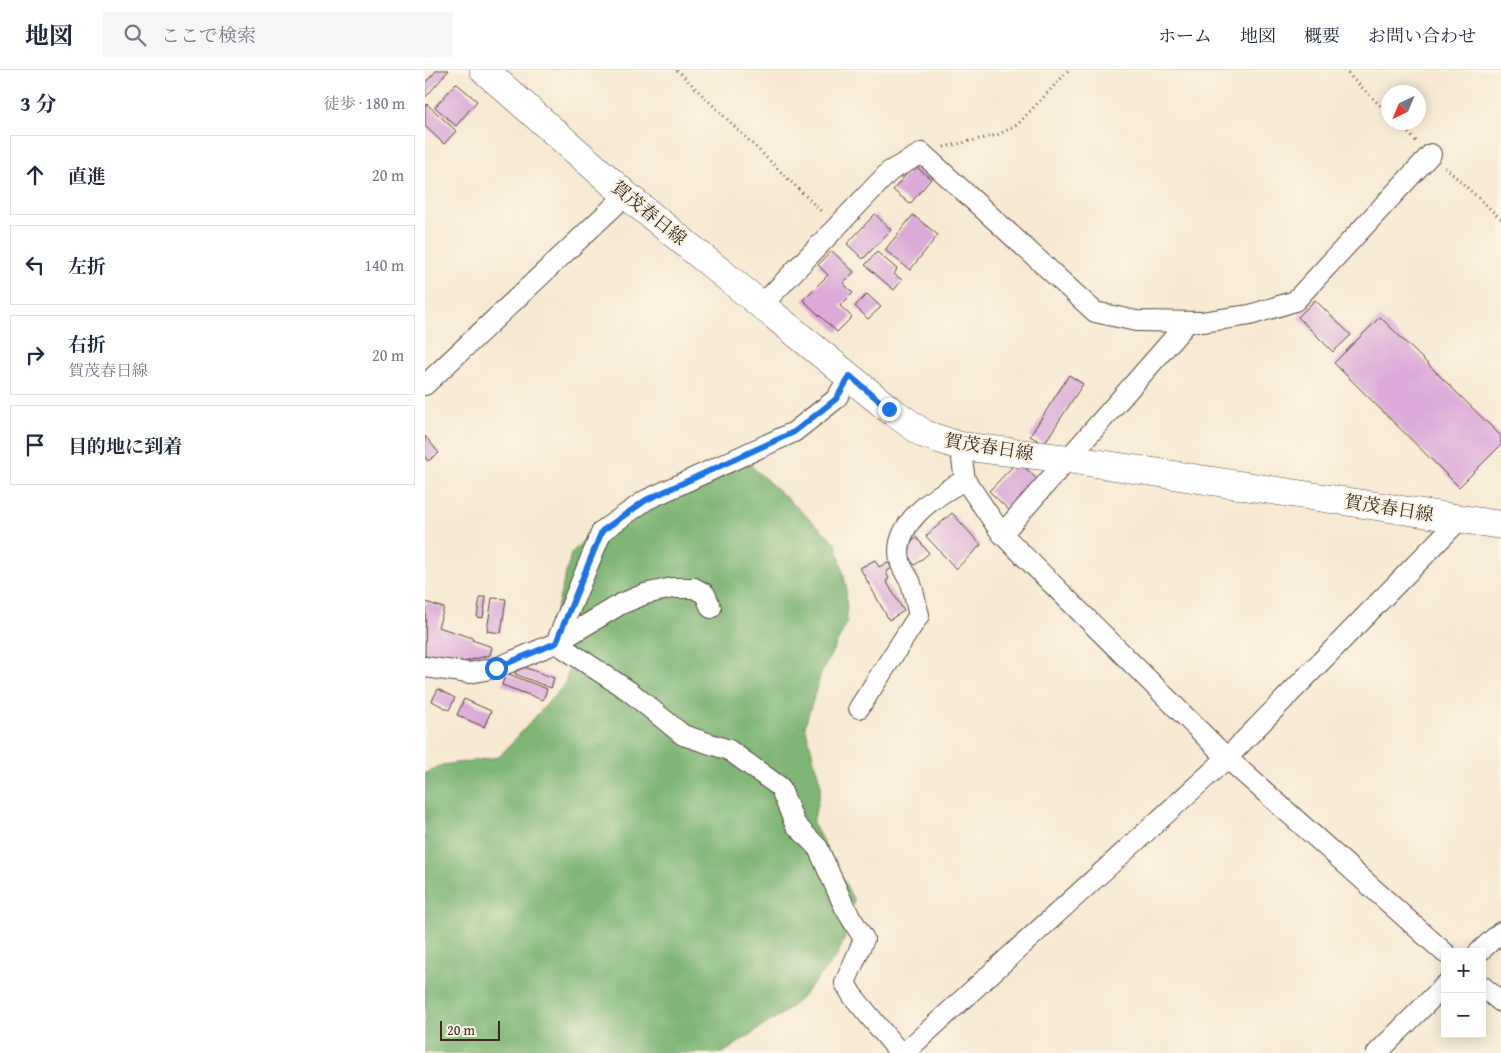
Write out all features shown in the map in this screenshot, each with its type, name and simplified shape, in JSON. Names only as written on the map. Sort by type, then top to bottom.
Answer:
[{"type":"main road","name":"賀茂春日線","points":[[484,70],[626,195],[889,409],[924,434],[960,446],[1068,459],[1501,525]]},
{"type":"street","points":[[763,305],[890,171],[922,152],[1095,312],[1136,321],[1202,322],[1250,315],[1295,301],[1431,154]]},
{"type":"street","points":[[425,385],[626,195]]},
{"type":"street","points":[[1002,534],[1188,322]]},
{"type":"street","points":[[556,643],[602,531],[646,500],[794,432],[836,399],[850,376]]},
{"type":"street","points":[[960,446],[965,480],[1002,534],[1227,758],[1441,949]]},
{"type":"street","points":[[859,708],[919,615],[910,582],[901,564],[899,544],[909,522],[945,490],[965,480]]},
{"type":"street","points":[[904,1053],[1227,758],[1460,519]]},
{"type":"street","points":[[425,667],[469,673],[496,668],[556,643],[621,604],[645,594],[671,588],[694,588],[705,594],[711,608]]},
{"type":"street","points":[[556,643],[629,691],[683,735],[729,750],[780,787],[795,824],[818,848],[845,908],[864,939],[845,983],[852,995],[900,1053]]},
{"type":"street","points":[[1483,948],[1501,932]]},
{"type":"street","points":[[1377,1053],[1441,989]]},
{"type":"street","points":[[1486,989],[1501,1002]]},
{"type":"path","points":[[677,70],[837,226]]},
{"type":"path","points":[[922,152],[997,135],[1017,125],[1069,70]]},
{"type":"path","points":[[1344,70],[1381,106]]},
{"type":"path","points":[[1406,130],[1501,220]]},
{"type":"green space","points":[[748,463],[836,543],[846,585],[847,623],[821,674],[805,726],[821,786],[813,823],[854,900],[845,938],[837,956],[800,999],[786,1011],[723,1053],[425,1053],[425,773],[442,765],[499,757],[565,684],[570,666],[556,611],[571,554],[595,527]]},
{"type":"building","points":[[437,70],[449,70],[425,98],[425,83]]},
{"type":"building","points":[[456,83],[477,101],[456,126],[435,107]]},
{"type":"building","points":[[427,104],[456,131],[444,144],[425,126],[425,107]]},
{"type":"building","points":[[914,165],[931,179],[910,204],[893,190]]},
{"type":"building","points":[[875,214],[891,230],[863,259],[847,244]]},
{"type":"building","points":[[913,215],[938,235],[910,270],[885,250]]},
{"type":"building","points":[[832,251],[854,272],[843,283],[853,293],[840,306],[852,317],[837,332],[803,300],[828,275],[818,265]]},
{"type":"building","points":[[877,252],[897,269],[894,274],[902,280],[894,290],[865,265]]},
{"type":"building","points":[[867,294],[881,307],[868,319],[855,306]]},
{"type":"building","points":[[1315,300],[1351,335],[1333,352],[1298,317]]},
{"type":"building","points":[[1380,317],[1501,436],[1501,445],[1459,487],[1334,363]]},
{"type":"building","points":[[1069,375],[1083,384],[1044,444],[1030,436]]},
{"type":"building","points":[[425,436],[439,453],[428,461],[425,457]]},
{"type":"building","points":[[1018,461],[1042,484],[1013,514],[989,491]]},
{"type":"building","points":[[952,513],[981,545],[956,569],[926,536]]},
{"type":"building","points":[[916,537],[929,553],[915,565],[901,550]]},
{"type":"building","points":[[875,560],[879,567],[888,562],[892,568],[886,572],[889,579],[886,581],[904,611],[889,620],[860,568]]},
{"type":"building","points":[[480,597],[486,597],[483,618],[477,617]]},
{"type":"building","points":[[492,598],[506,599],[501,633],[487,631]]},
{"type":"building","points":[[426,602],[444,608],[438,627],[473,638],[472,640],[492,647],[490,655],[452,665],[425,656]]},
{"type":"building","points":[[518,665],[554,678],[551,688],[515,674]]},
{"type":"building","points":[[506,673],[547,689],[543,700],[502,685]]},
{"type":"building","points":[[438,689],[455,698],[449,710],[432,701]]},
{"type":"building","points":[[464,699],[491,711],[484,727],[457,715]]},
{"type":"route","points":[[496,668],[556,643],[602,531],[646,500],[794,432],[836,399],[850,376],[889,409]]}]
